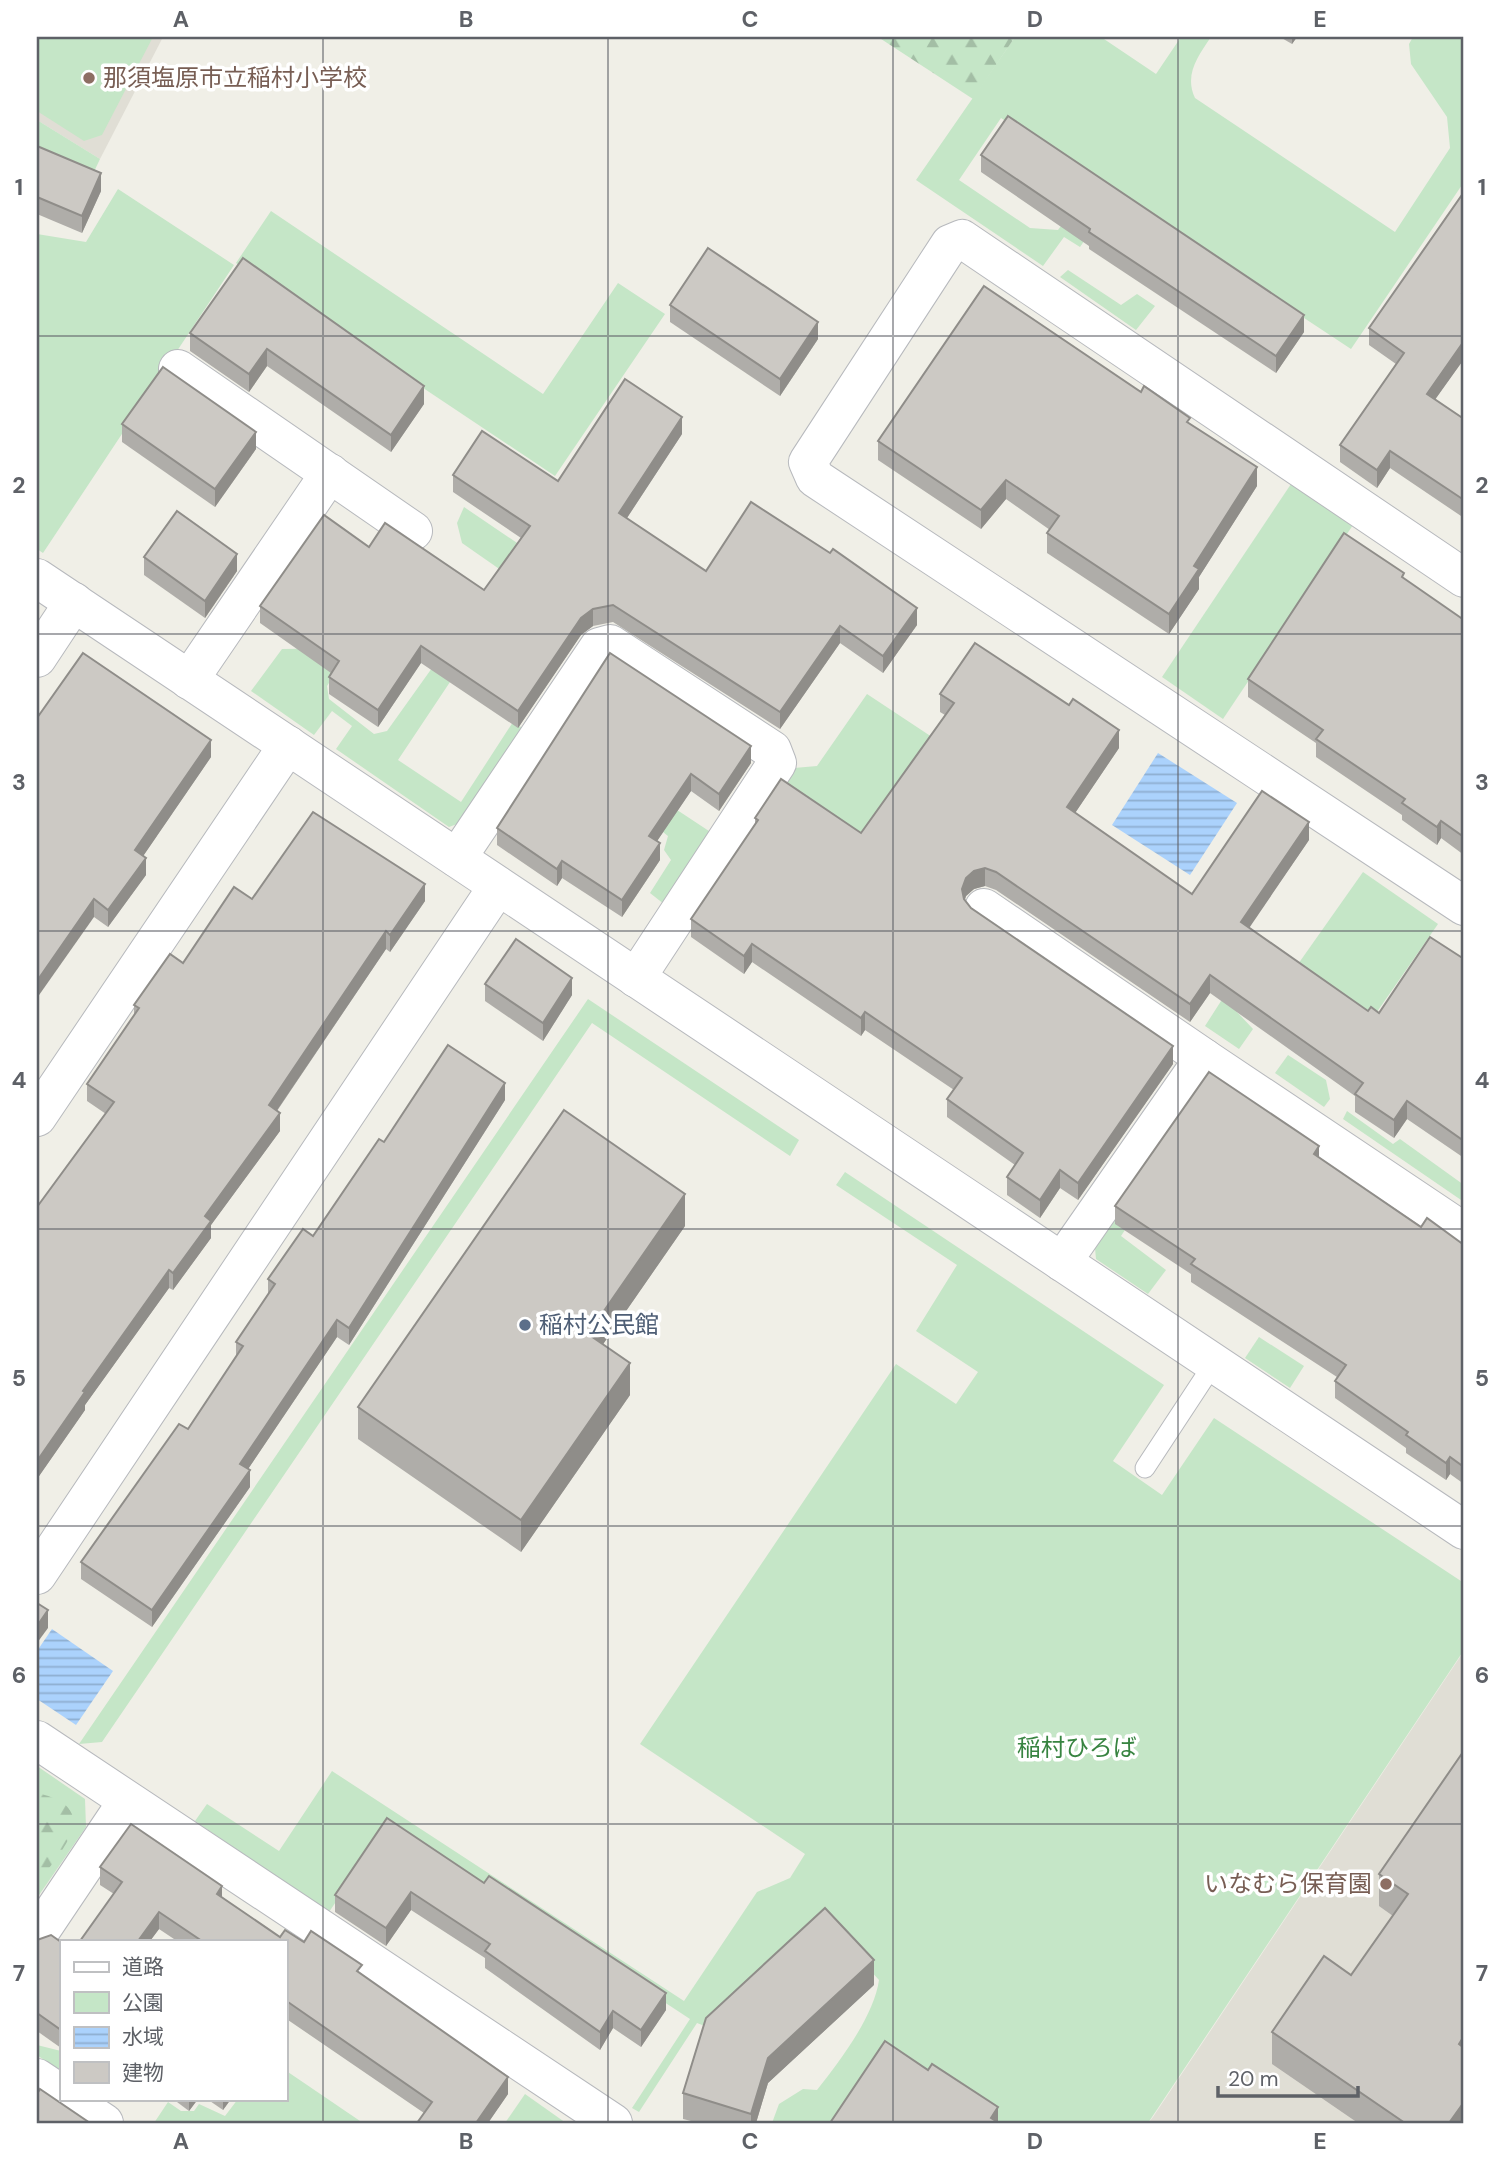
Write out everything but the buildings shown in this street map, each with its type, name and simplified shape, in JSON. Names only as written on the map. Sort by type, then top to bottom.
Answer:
[{"type":"street","points":[[1464,578],[962,239],[950,244],[808,461],[815,478],[1464,906]]},
{"type":"street","points":[[178,369],[413,531]]},
{"type":"street","points":[[189,680],[330,473]]},
{"type":"street","points":[[37,578],[1464,1530]]},
{"type":"street","points":[[37,657],[74,603]]},
{"type":"street","points":[[457,858],[599,647],[610,644],[772,751],[777,763],[636,978]]},
{"type":"street","points":[[37,1117],[288,745]]},
{"type":"street","points":[[37,1575],[498,886]]},
{"type":"street","points":[[984,908],[1464,1232]]},
{"type":"street","points":[[1062,1262],[1204,1058]]},
{"type":"street","points":[[37,1740],[613,2123]]},
{"type":"street","points":[[37,1936],[127,1802]]},
{"type":"street","points":[[37,2078],[60,2093]]},
{"type":"street","points":[[70,2100],[104,2123]]},
{"type":"lane","points":[[1145,1468],[1214,1363]]},
{"type":"shaded area","name":"那須塩原市立稲村小学校","points":[[37,37],[163,37],[100,159],[37,120]]},
{"type":"shaded area","name":"いなむら保育園","points":[[1464,1651],[1464,2123],[1148,2123],[1153,2117]]},
{"type":"green space","name":"那須塩原市立稲村小学校","points":[[37,37],[153,37],[102,135],[84,141],[37,111]]},
{"type":"green space","points":[[878,37],[1015,37],[973,99]]},
{"type":"green space","points":[[1015,37],[1101,37],[1156,74],[1181,37],[1211,37],[1194,66],[1191,81],[1195,98],[1395,232],[1450,148],[1447,117],[1411,64],[1409,44],[1413,37],[1463,37],[1464,182],[1351,349],[1001,118],[959,180],[1030,228],[1058,230],[1069,215],[1100,218],[1080,247],[1064,237],[1043,266],[916,180]]},
{"type":"green space","points":[[37,120],[100,159],[91,178],[37,157]]},
{"type":"green space","points":[[118,189],[234,265],[43,553],[37,549],[37,234],[86,242]]},
{"type":"green space","points":[[271,211],[543,394],[618,283],[665,314],[555,476],[236,263]]},
{"type":"green space","points":[[1068,270],[1121,305],[1137,294],[1155,306],[1136,330],[1060,277]]},
{"type":"green space","points":[[1293,481],[1355,522],[1223,719],[1162,677]]},
{"type":"green space","points":[[464,507],[523,547],[505,573],[462,543],[457,523]]},
{"type":"green space","points":[[352,648],[327,686],[329,699],[374,734],[387,731],[432,668],[450,682],[398,760],[461,802],[513,722],[527,731],[468,820],[449,827],[336,749],[352,726],[332,711],[314,735],[251,691],[282,649]]},
{"type":"green space","points":[[867,694],[935,739],[858,844],[779,790],[794,768],[817,766]]},
{"type":"green space","points":[[668,804],[715,835],[669,908],[650,893],[671,860],[664,850],[668,836],[653,824]]},
{"type":"green space","points":[[1363,872],[1438,924],[1372,1019],[1296,967]]},
{"type":"green space","points":[[1232,984],[1250,998],[1237,1012],[1253,1029],[1239,1049],[1205,1026]]},
{"type":"green space","points":[[588,999],[799,1140],[790,1156],[592,1023],[102,1742],[79,1744]]},
{"type":"green space","points":[[1288,1055],[1326,1080],[1330,1099],[1324,1107],[1275,1073]]},
{"type":"green space","points":[[1347,1111],[1393,1144],[1400,1139],[1464,1185],[1464,1202],[1343,1119]]},
{"type":"green space","name":"稲村ひろば","points":[[845,1172],[1164,1385],[1113,1461],[1162,1495],[1214,1418],[1464,1583],[1464,1650],[1148,2123],[772,2123],[779,2104],[803,2089],[817,2090],[855,2038],[876,1994],[879,1980],[836,1933],[710,2028],[697,2023],[639,2112],[632,2108],[690,2019],[390,1822],[329,1912],[195,1821],[207,1804],[279,1851],[332,1771],[684,2001],[757,1892],[790,1878],[805,1854],[640,1744],[896,1364],[956,1404],[978,1372],[916,1331],[957,1265],[836,1185]]},
{"type":"green space","points":[[1163,1172],[1121,1236],[1166,1270],[1148,1294],[1096,1259],[1094,1237]]},
{"type":"green space","points":[[1259,1337],[1304,1366],[1290,1388],[1245,1358]]},
{"type":"green space","points":[[37,1766],[85,1799],[86,1827],[37,1898]]},
{"type":"green space","points":[[37,1793],[57,1800],[69,1809],[73,1819],[72,1831],[66,1844],[37,1884]]},
{"type":"green space","points":[[37,2045],[60,2051],[60,2071],[37,2055]]},
{"type":"green space","points":[[287,2071],[363,2123],[154,2123],[168,2102],[181,2111],[194,2111],[199,2104],[225,2116],[237,2100],[287,2100]]},
{"type":"green space","points":[[525,2094],[566,2123],[505,2123]]},
{"type":"water","points":[[1158,753],[1237,803],[1190,875],[1112,825]]},
{"type":"water","points":[[52,1629],[113,1671],[76,1725],[37,1699],[37,1651]]},
{"type":"place","name":"那須塩原市立稲村小学校","points":[[89,78]]},
{"type":"place","name":"稲村公民館","points":[[525,1325]]},
{"type":"place","name":"いなむら保育園","points":[[1386,1884]]}]
